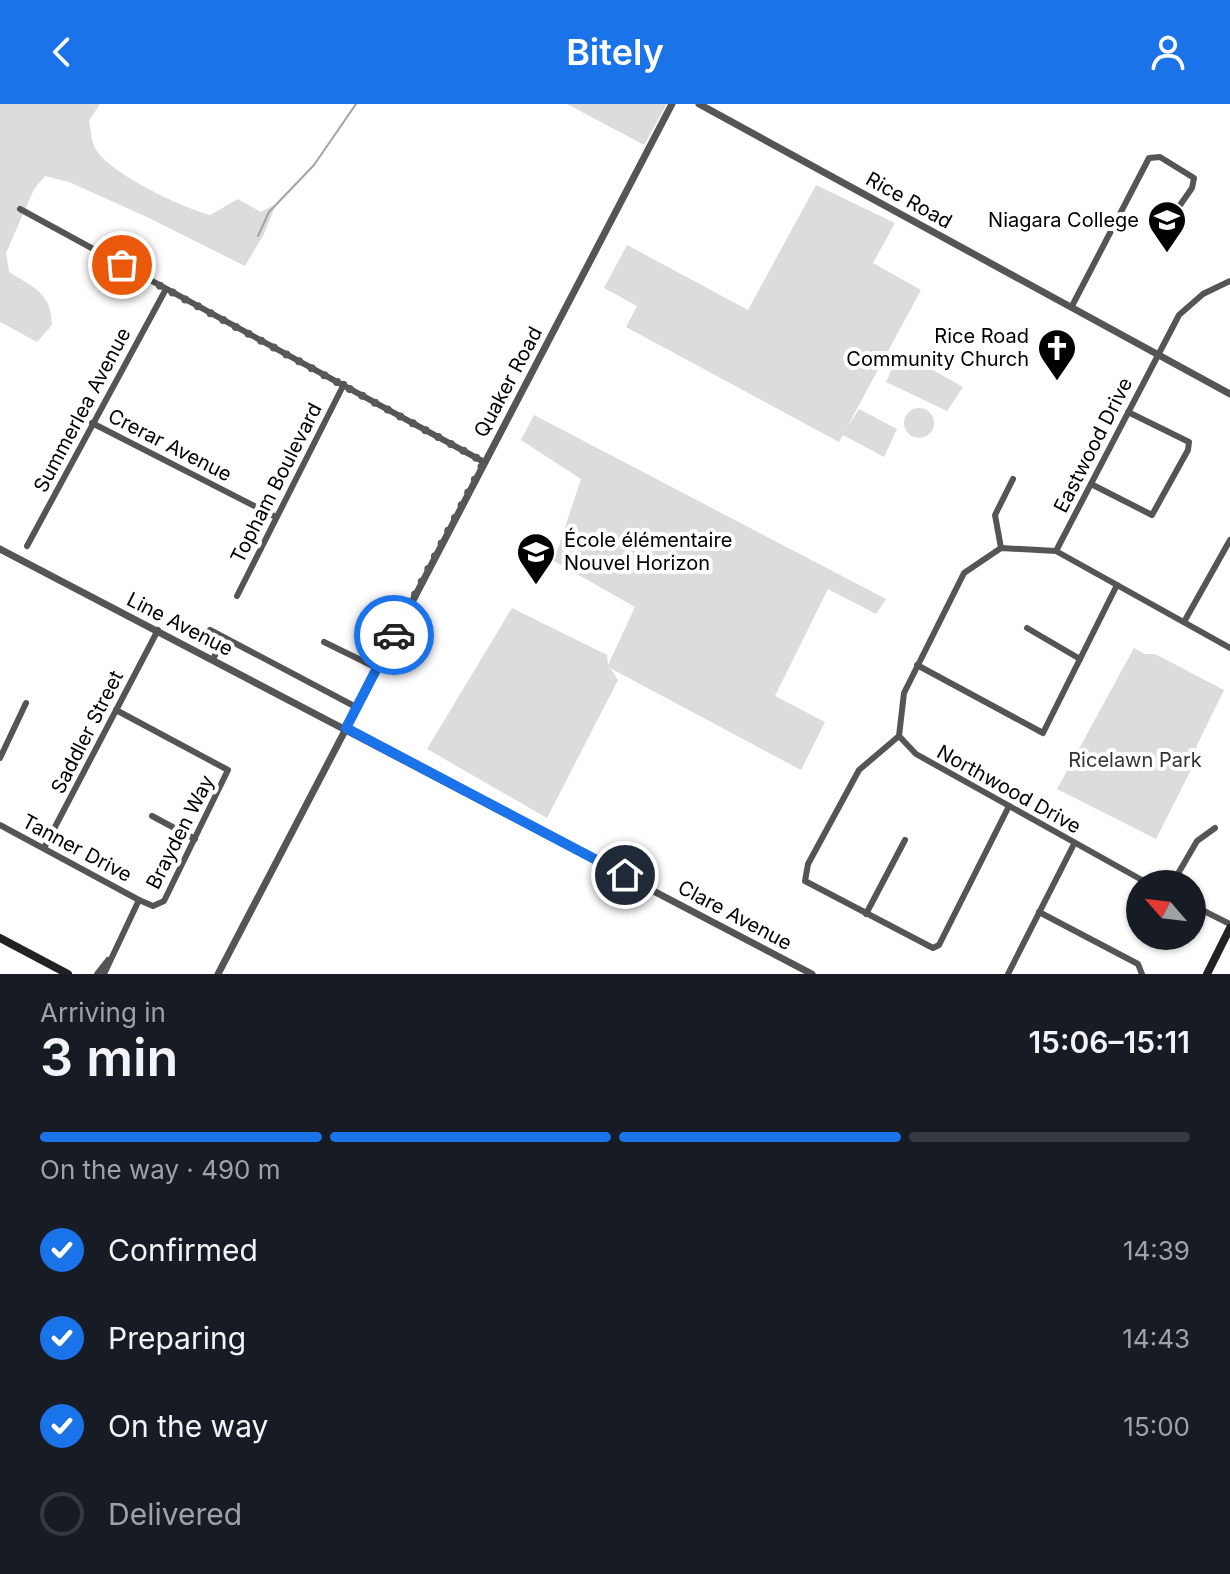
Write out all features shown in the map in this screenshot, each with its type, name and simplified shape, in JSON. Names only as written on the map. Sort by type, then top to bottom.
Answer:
[{"type":"main road","points":[[1207,974],[1230,926]]},
{"type":"main road","points":[[0,938],[68,974]]},
{"type":"street","name":"Quaker Road","points":[[218,974],[672,104]]},
{"type":"street","name":"Rice Road","points":[[699,104],[1230,394]]},
{"type":"street","points":[[1072,306],[1149,158],[1160,157],[1194,178],[1192,188],[1178,208]]},
{"type":"street","points":[[20,209],[484,462]]},
{"type":"street","name":"Eastwood Drive","points":[[1056,551],[1179,315],[1203,294],[1230,281]]},
{"type":"street","name":"Summerlea Avenue","points":[[27,546],[166,289]]},
{"type":"street","name":"Topham Boulevard","points":[[237,596],[344,384]]},
{"type":"street","points":[[1091,484],[1152,515],[1188,450],[1189,442],[1128,412]]},
{"type":"street","name":"Crerar Avenue","points":[[92,423],[276,517]]},
{"type":"street","points":[[1001,548],[995,515],[1013,479]]},
{"type":"street","points":[[1184,622],[1230,540]]},
{"type":"street","points":[[1009,806],[939,945],[928,948],[805,881],[805,874],[859,770],[899,736],[904,693],[964,573],[1001,548],[1056,551],[1230,648]]},
{"type":"street","name":"Line Avenue","points":[[0,549],[346,728]]},
{"type":"street","points":[[1222,554],[1230,557]]},
{"type":"street","points":[[917,665],[1043,733],[1117,585]]},
{"type":"street","points":[[1027,628],[1080,659]]},
{"type":"street","name":"Saddler Street","points":[[44,848],[158,630]]},
{"type":"street","points":[[210,630],[356,707]]},
{"type":"street","points":[[213,659],[224,638]]},
{"type":"street","points":[[324,642],[377,668]]},
{"type":"street","points":[[0,758],[26,703]]},
{"type":"street","name":"Brayden Way","points":[[116,710],[213,759],[224,766],[228,777],[164,901],[153,906],[139,900]]},
{"type":"street","name":"Clare Avenue","points":[[346,728],[812,974]]},
{"type":"street","name":"Northwood Drive","points":[[899,736],[928,763],[1126,872]]},
{"type":"street","points":[[152,816],[195,839]]},
{"type":"street","name":"Tanner Drive","points":[[0,825],[139,900]]},
{"type":"street","points":[[1180,870],[1197,841],[1215,828]]},
{"type":"street","points":[[866,914],[905,840]]},
{"type":"street","points":[[1008,974],[1074,844]]},
{"type":"street","points":[[97,974],[108,960],[139,900]]},
{"type":"street","points":[[1039,912],[1138,964],[1142,974]]},
{"type":"street","points":[[1206,913],[1230,926]]},
{"type":"street","points":[[104,974],[108,960]]},
{"type":"green space","points":[[0,104],[100,104],[89,121],[92,140],[101,156],[113,167],[164,197],[210,215],[238,199],[261,212],[276,204],[264,234],[245,266],[147,217],[69,182],[45,176],[34,189],[6,253],[9,272],[40,292],[48,305],[52,325],[37,342],[0,322]]},
{"type":"green space","points":[[567,104],[667,104],[644,145]]},
{"type":"green space","points":[[816,185],[895,223],[873,263],[921,290],[846,429],[859,409],[897,429],[884,457],[843,435],[839,442],[626,327],[637,306],[604,288],[627,245],[748,310]]},
{"type":"green space","points":[[900,351],[963,387],[947,411],[886,382]]},
{"type":"green space","points":[[919,408],[925,409],[933,417],[933,429],[925,437],[919,438],[913,437],[905,429],[904,423],[905,417],[913,409]]},
{"type":"green space","points":[[534,415],[886,599],[876,614],[828,589],[775,696],[825,722],[801,770],[610,668],[618,680],[547,818],[427,749],[512,608],[607,655],[608,665],[635,607],[554,561],[581,479],[521,440]]},
{"type":"green space","name":"Ricelawn Park","points":[[1134,648],[1145,654],[1155,654],[1224,690],[1197,745],[1193,766],[1156,839],[1057,789]]},
{"type":"waterway","points":[[258,236],[269,212],[314,165],[356,104]]},
{"type":"way so far","points":[[122,265],[484,462],[394,635]]},
{"type":"place","name":"Niagara College","points":[[1167,254]]},
{"type":"place","name":"Rice Road Community Church","points":[[1057,382]]},
{"type":"place","name":"École élémentaire Nouvel Horizon","points":[[536,586]]},
{"type":"route","points":[[394,635],[346,728],[625,875]]}]
